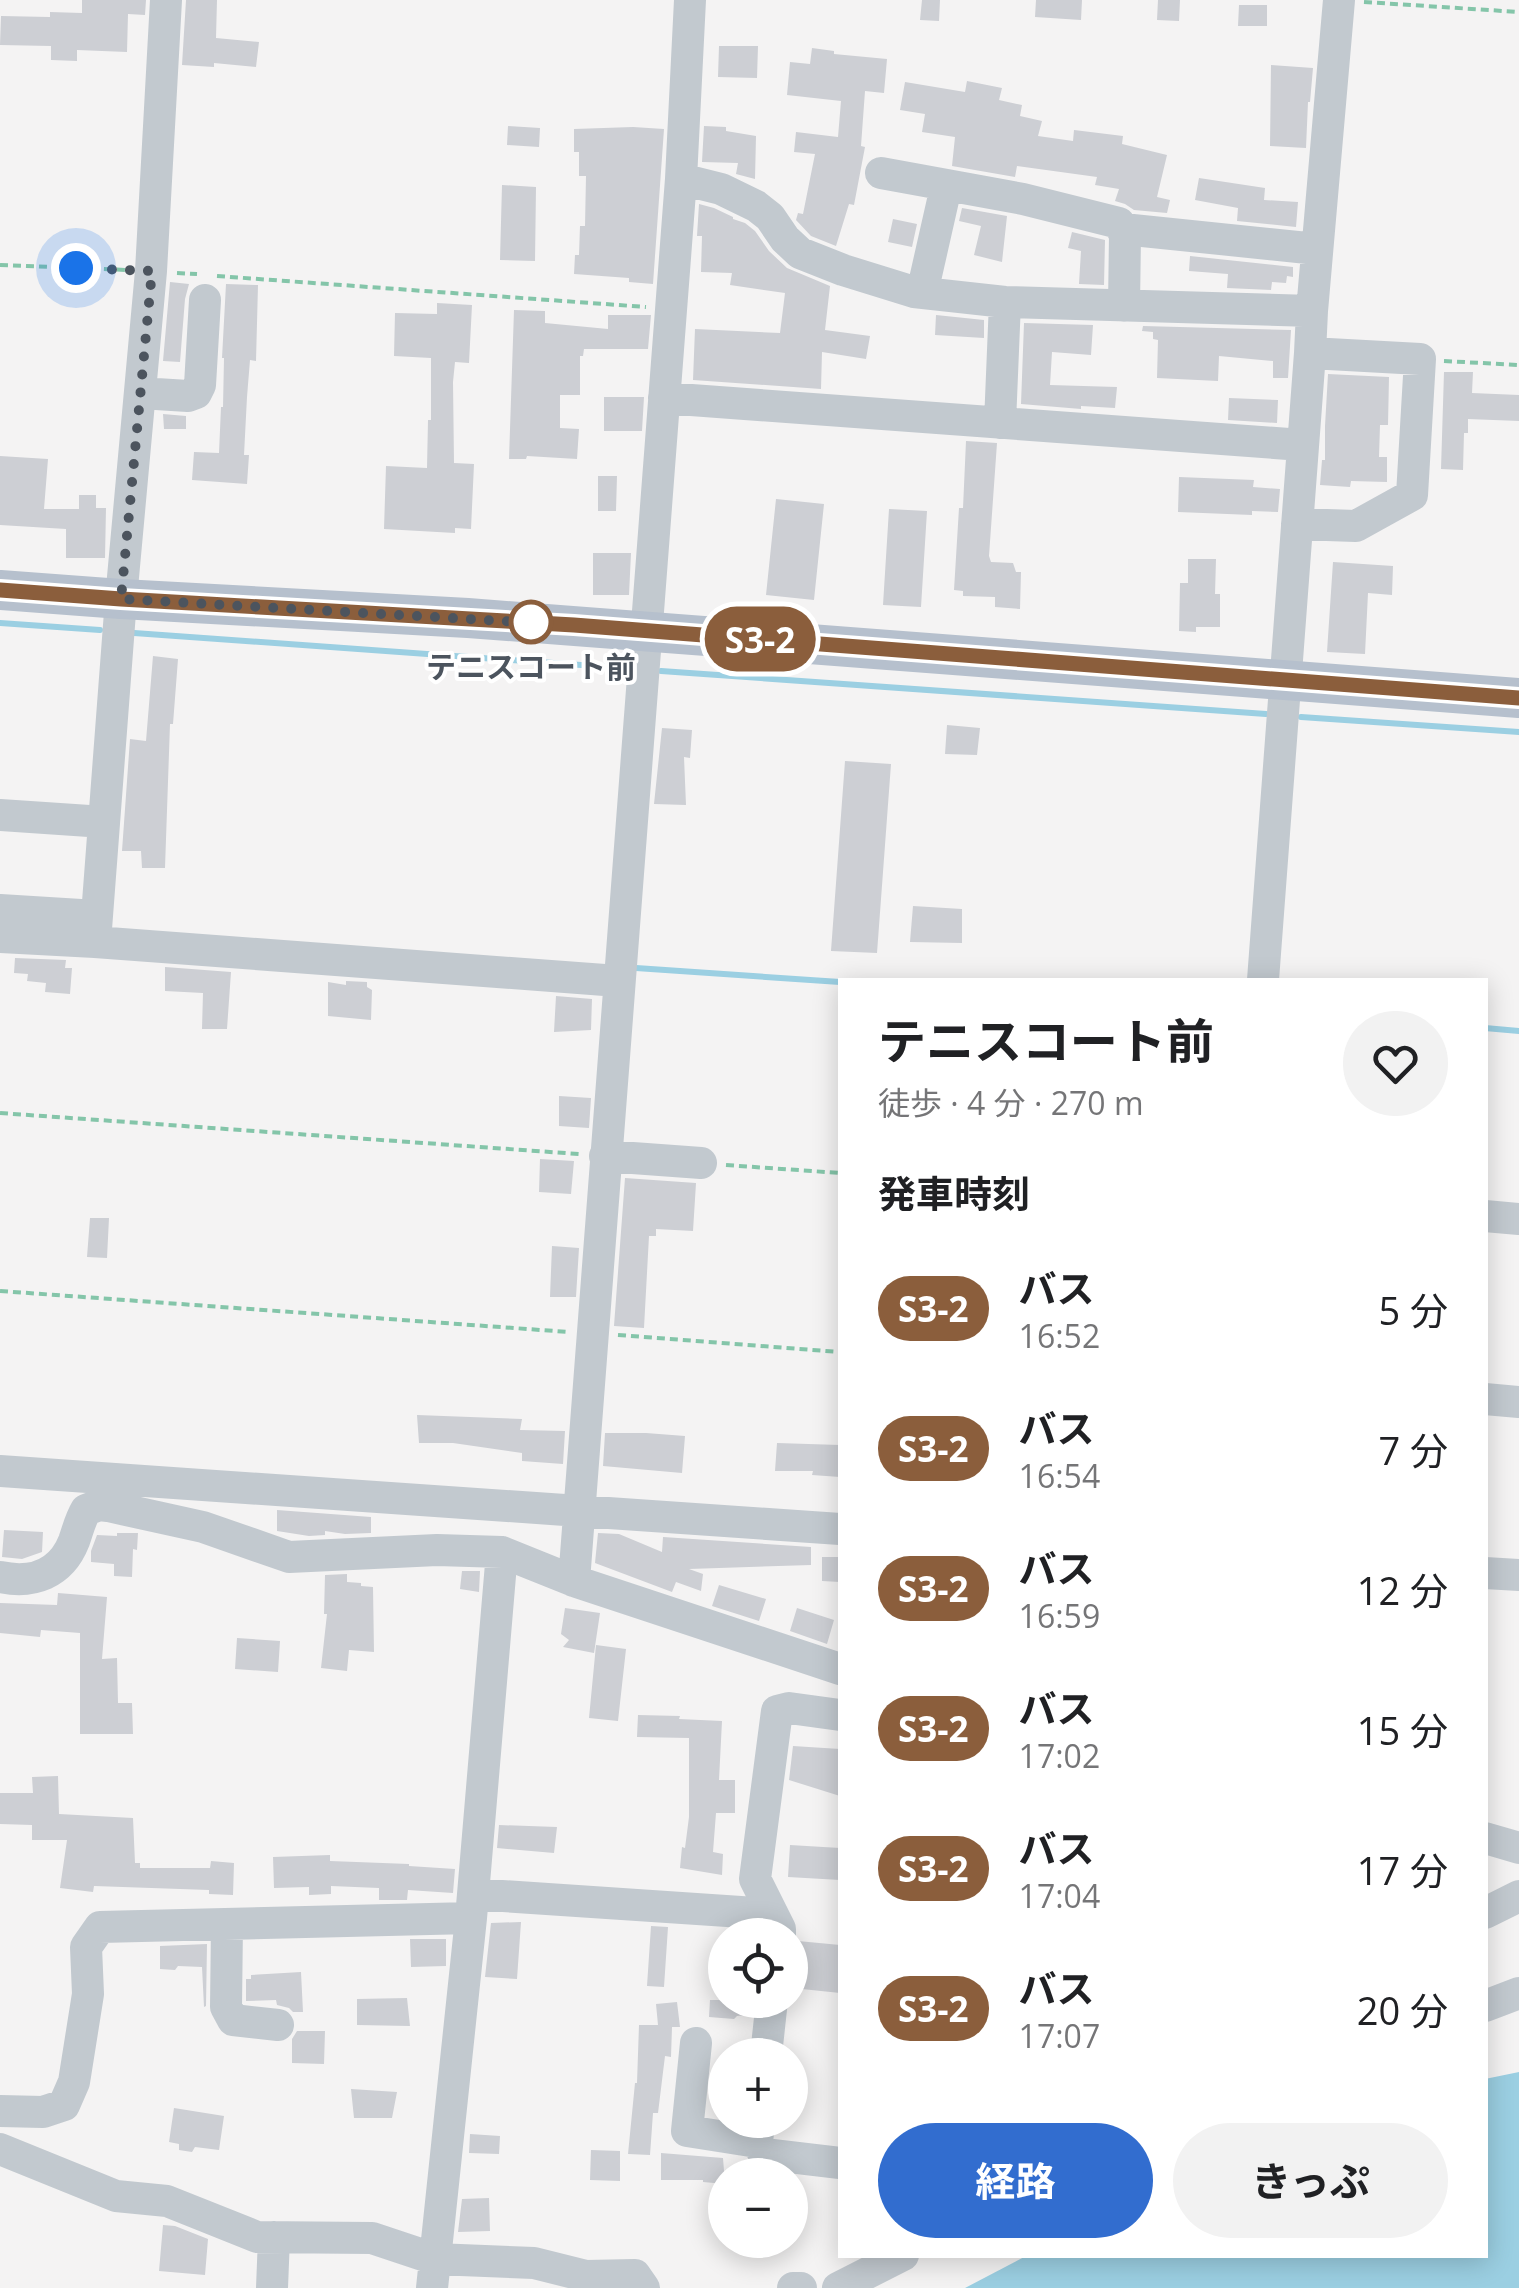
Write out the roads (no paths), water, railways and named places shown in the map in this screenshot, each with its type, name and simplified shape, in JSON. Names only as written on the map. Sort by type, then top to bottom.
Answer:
[{"type":"main road","points":[[0,590],[644,630],[1519,698]]},
{"type":"street","points":[[96,929],[121,599],[152,271],[166,0]]},
{"type":"street","points":[[574,1581],[681,179],[690,0]]},
{"type":"street","points":[[1263,978],[1337,0]]},
{"type":"street","points":[[882,173],[1023,199],[1119,223],[1123,228],[1124,306]]},
{"type":"street","points":[[681,179],[721,188],[756,206],[800,252],[843,270],[922,293],[1005,302],[1312,311]]},
{"type":"street","points":[[922,293],[946,186]]},
{"type":"street","points":[[1123,228],[1317,249]]},
{"type":"street","points":[[140,393],[196,393],[200,384],[204,300]]},
{"type":"street","points":[[1000,423],[1005,302]]},
{"type":"street","points":[[1296,524],[1356,526],[1412,496],[1420,359],[1310,352]]},
{"type":"street","points":[[664,398],[1302,445]]},
{"type":"street","points":[[0,815],[104,822]]},
{"type":"street","points":[[0,910],[96,929],[618,980]]},
{"type":"street","points":[[0,937],[96,929]]},
{"type":"street","points":[[605,1156],[701,1163]]},
{"type":"street","points":[[1488,1216],[1519,1219]]},
{"type":"street","points":[[1488,1399],[1519,1402]]},
{"type":"street","points":[[0,1471],[838,1529]]},
{"type":"street","points":[[0,1577],[25,1580],[53,1569],[68,1553],[86,1510],[100,1505],[203,1527],[289,1557],[437,1550],[502,1552],[574,1581],[838,1668]]},
{"type":"street","points":[[434,2273],[472,1906],[502,1552]]},
{"type":"street","points":[[1488,1573],[1519,1575]]},
{"type":"street","points":[[772,1918],[755,1879],[777,1711],[789,1708],[838,1715]]},
{"type":"street","points":[[1488,1839],[1519,1848]]},
{"type":"street","points":[[1488,1912],[1519,1896]]},
{"type":"street","points":[[0,2111],[43,2112],[64,2105],[74,2082],[88,1994],[86,1947],[100,1928],[226,1924],[472,1906],[708,1920]]},
{"type":"street","points":[[226,1924],[226,2007],[233,2020],[278,2025]]},
{"type":"street","points":[[1488,1982],[1519,1984]]},
{"type":"street","points":[[1488,2005],[1519,1993]]},
{"type":"street","points":[[696,2044],[687,2131],[708,2131]]},
{"type":"street","points":[[760,2138],[764,2154],[838,2163]]},
{"type":"street","points":[[0,2150],[116,2196],[167,2201],[257,2237],[372,2238],[434,2273],[534,2264],[586,2276],[634,2274],[644,2288]]},
{"type":"street","points":[[272,2288],[274,2237]]},
{"type":"street","points":[[838,2288],[897,2258]]},
{"type":"street","points":[[793,2288],[801,2288]]},
{"type":"water","points":[[1519,2072],[1519,2288],[965,2288],[1022,2258],[1488,2258],[1488,2078]]},
{"type":"waterway","points":[[0,623],[100,630]]},
{"type":"waterway","points":[[134,633],[623,668]]},
{"type":"waterway","points":[[661,671],[1266,714]]},
{"type":"waterway","points":[[1301,717],[1519,732]]},
{"type":"waterway","points":[[636,968],[838,982]]},
{"type":"waterway","points":[[1488,1028],[1519,1031]]},
{"type":"place","name":"テニスコート前","points":[[531,622]]}]
